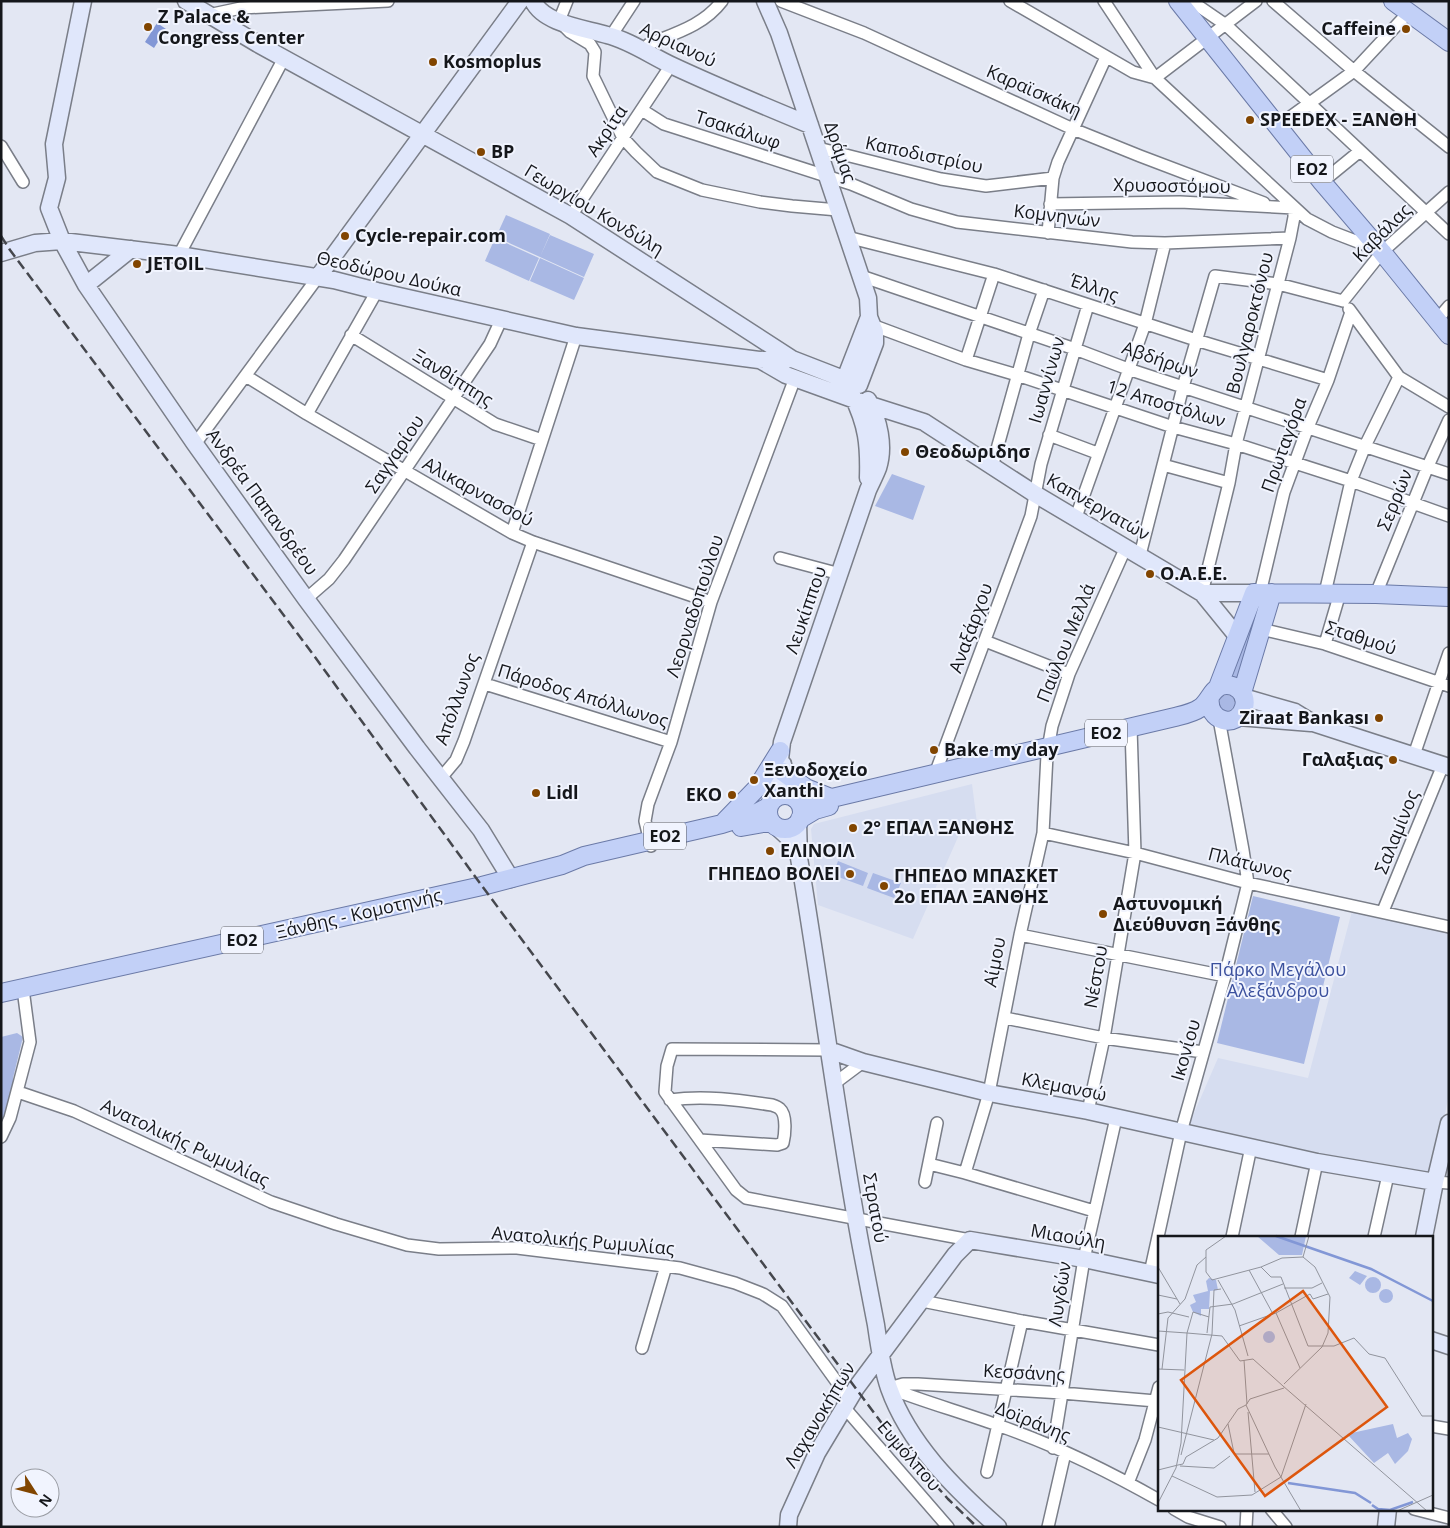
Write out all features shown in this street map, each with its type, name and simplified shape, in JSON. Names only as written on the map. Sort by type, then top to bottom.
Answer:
[{"type":"main road","name":"ΕΟ2","points":[[1178,1],[1322,182],[1449,335]]},
{"type":"main road","points":[[1393,1],[1449,42]]},
{"type":"main road","points":[[1262,593],[1449,597]]},
{"type":"main road","points":[[1238,717],[1244,708],[1243,695],[1261,630],[1262,593]]},
{"type":"main road","points":[[1218,718],[1210,709],[1214,692],[1236,636],[1262,593]]},
{"type":"main road","points":[[1214,692],[1223,685],[1234,686],[1243,695]]},
{"type":"main road","name":"ΕΟ2","points":[[650,844],[757,813],[772,815],[788,828],[815,810],[1131,731],[1192,712],[1201,708],[1214,692]]},
{"type":"main road","name":"ΕΟ2","points":[[1131,731],[1218,718],[1229,721],[1238,717]]},
{"type":"main road","points":[[722,824],[736,812],[757,788],[781,747]]},
{"type":"main road","name":"ΕΟ2","points":[[511,879],[562,865],[584,856],[756,824],[772,815],[780,796],[785,795],[810,802],[1048,751]]},
{"type":"main road","points":[[783,772],[806,788],[832,798]]},
{"type":"main road","points":[[796,799],[801,809],[799,820]]},
{"type":"main road","name":"Ξάνθης - Κομοτηνής","points":[[1,993],[511,879]]},
{"type":"street","name":"Ανδρέα Παπανδρέου","points":[[83,1],[54,144],[57,178],[49,208],[62,241],[86,285],[196,444],[306,599],[440,779]]},
{"type":"street","name":"Γεωργίου Κονδύλη","points":[[186,1],[284,58],[571,216],[792,359]]},
{"type":"street","points":[[208,15],[241,8],[388,1]]},
{"type":"street","points":[[196,444],[520,1]]},
{"type":"street","name":"Αρριανού","points":[[533,1],[544,15],[558,21],[611,36],[644,50],[671,66],[810,125]]},
{"type":"street","points":[[566,1],[558,21],[570,32],[590,44],[595,52],[593,76],[623,138],[657,172],[702,190],[760,202],[838,210]]},
{"type":"street","points":[[611,36],[634,1]]},
{"type":"street","points":[[644,50],[650,44],[702,21],[722,1]]},
{"type":"street","points":[[1010,1],[1133,72],[1155,78]]},
{"type":"street","points":[[1104,1],[1155,78],[1294,208],[1313,223],[1382,252]]},
{"type":"street","points":[[1191,1],[1226,25],[1449,234]]},
{"type":"street","points":[[1155,78],[1256,1]]},
{"type":"street","points":[[1273,1],[1354,72],[1449,147]]},
{"type":"street","name":"Δράμας","points":[[773,3],[779,33],[868,298],[871,321],[853,388]]},
{"type":"street","name":"Καραϊσκάκη","points":[[773,3],[864,33],[1073,129],[1275,207]]},
{"type":"street","points":[[1278,126],[1354,72],[1408,13]]},
{"type":"street","points":[[1048,233],[1053,178],[1058,162],[1106,57]]},
{"type":"street","points":[[179,255],[284,58]]},
{"type":"street","name":"Ακρίτα","points":[[571,216],[671,66]]},
{"type":"street","name":"Τσακάλωφ","points":[[642,110],[664,124],[827,177]]},
{"type":"street","points":[[1,146],[23,182]]},
{"type":"street","name":"Καποδιστρίου","points":[[818,148],[941,179],[986,186],[1053,178]]},
{"type":"street","points":[[1322,182],[1360,151]]},
{"type":"street","name":"Κομνηνών","points":[[827,177],[851,184],[911,209],[957,222],[1107,240],[1165,243],[1290,238]]},
{"type":"street","name":"Καβάλας","points":[[1343,302],[1382,252],[1449,192]]},
{"type":"street","name":"Χρυσοστόμου","points":[[1050,204],[1180,202],[1294,208]]},
{"type":"street","name":"Βουλγαροκτόνου","points":[[1202,593],[1229,483],[1236,444],[1290,238],[1294,208]]},
{"type":"street","name":"Έλλης","points":[[847,237],[994,274],[1144,324],[1328,380]]},
{"type":"street","name":"Θεοδώρου Δούκα","points":[[6,252],[35,243],[62,241],[179,255],[334,280],[576,336],[759,360],[792,359],[853,388]]},
{"type":"street","points":[[1076,517],[1144,324],[1165,243]]},
{"type":"street","points":[[86,285],[131,249]]},
{"type":"street","points":[[966,360],[994,274]]},
{"type":"street","name":"Αβδήρων","points":[[860,276],[1075,349],[1128,369],[1449,474]]},
{"type":"street","name":"Παύλου Μελλά","points":[[1048,751],[1052,726],[1069,674],[1133,551],[1163,466],[1183,387],[1215,276],[1278,284]]},
{"type":"street","points":[[1278,284],[1343,302],[1398,377],[1449,407]]},
{"type":"street","points":[[992,467],[1029,334],[1044,290]]},
{"type":"street","points":[[307,414],[377,291]]},
{"type":"street","name":"Ιωαννίνων","points":[[1035,494],[1049,435],[1064,391],[1088,305]]},
{"type":"street","points":[[1437,320],[1449,306]]},
{"type":"street","name":"Πρωταγόρα","points":[[1262,593],[1284,492],[1328,380],[1351,312]]},
{"type":"street","name":"Σαγγαρίου","points":[[306,599],[329,579],[344,560],[490,344],[501,320]]},
{"type":"street","name":"12 Αποστόλων","points":[[871,321],[966,360],[1173,427],[1236,444],[1351,481],[1449,516]]},
{"type":"street","name":"Ξανθίππης","points":[[351,335],[495,424],[542,440]]},
{"type":"street","points":[[512,533],[576,336]]},
{"type":"street","name":"Θεοδώρου Δούκα","points":[[759,360],[795,378],[853,388]]},
{"type":"street","name":"Αλικαρνασσού","points":[[246,376],[307,414],[512,533],[533,542],[711,602]]},
{"type":"street","points":[[1325,644],[1351,481],[1365,446],[1398,377]]},
{"type":"street","name":"Λεορναδοπούλου","points":[[650,844],[645,821],[648,804],[671,742],[711,602],[795,378]]},
{"type":"street","name":"Καπνεργατών","points":[[853,388],[871,405],[924,422],[1035,494],[1202,593]]},
{"type":"street","name":"Λευκίππου","points":[[853,388],[868,443],[868,490]]},
{"type":"street","name":"Λευκίππου","points":[[772,815],[781,747],[868,490],[878,468],[881,452],[879,433],[871,405]]},
{"type":"street","name":"Σερρών","points":[[1376,594],[1428,466],[1449,420]]},
{"type":"street","points":[[879,433],[895,424],[924,422]]},
{"type":"street","points":[[1049,435],[1097,453]]},
{"type":"street","points":[[1163,466],[1229,483]]},
{"type":"street","name":"Αναξάρχου","points":[[935,774],[1031,516],[1035,494]]},
{"type":"street","name":"Απόλλωνος","points":[[440,779],[456,760],[461,750],[533,542]]},
{"type":"street","points":[[780,558],[840,574]]},
{"type":"street","points":[[1202,593],[1262,593]]},
{"type":"street","points":[[1202,593],[1236,636]]},
{"type":"street","name":"Σταθμού","points":[[1261,630],[1325,644],[1444,684]]},
{"type":"street","points":[[985,642],[1069,674]]},
{"type":"street","points":[[1414,755],[1444,684],[1449,653]]},
{"type":"street","name":"Πάροδος Απόλλωνος","points":[[484,684],[671,742]]},
{"type":"street","points":[[1243,695],[1295,712],[1313,723],[1446,766]]},
{"type":"street","points":[[1238,717],[1313,723]]},
{"type":"street","name":"Ικονίου","points":[[1162,1236],[1181,1132],[1225,976],[1248,883],[1218,718]]},
{"type":"street","name":"Νέστου","points":[[1088,1111],[1104,1038],[1136,853],[1131,731]]},
{"type":"street","name":"Λευκίππου","points":[[781,747],[783,772],[789,789],[796,799]]},
{"type":"street","name":"Αίμου","points":[[965,1173],[989,1093],[1020,935],[1043,833],[1048,751]]},
{"type":"street","name":"Σαλαμίνος","points":[[1383,911],[1446,766]]},
{"type":"street","points":[[440,779],[481,830],[511,879]]},
{"type":"street","name":"Στρατού","points":[[772,815],[790,839],[799,858]]},
{"type":"street","name":"Στρατού","points":[[799,820],[799,858],[829,1050],[856,1217],[881,1355],[889,1388],[901,1413],[928,1456],[955,1486],[998,1527]]},
{"type":"street","name":"Πλάτωνος","points":[[1043,833],[1136,853],[1248,883],[1448,923]]},
{"type":"street","points":[[1020,935],[1225,976]]},
{"type":"street","points":[[1,1137],[10,1118],[18,1092],[30,1042],[22,989]]},
{"type":"street","points":[[1005,1018],[1104,1038],[1203,1052]]},
{"type":"street","name":"Κλεμανσώ","points":[[670,1100],[665,1094],[664,1089],[666,1066],[672,1048],[829,1050],[863,1062],[947,1084],[1088,1111],[1317,1162],[1388,1175],[1442,1182]]},
{"type":"street","points":[[835,1083],[863,1062]]},
{"type":"street","name":"Ανατολικής Ρωμυλίας","points":[[18,1092],[74,1111],[271,1202],[407,1246],[439,1250],[517,1248],[680,1268],[735,1283],[763,1294],[782,1306],[847,1403]]},
{"type":"street","points":[[700,1140],[777,1145],[782,1143],[784,1138],[782,1111],[772,1105],[687,1097],[670,1100],[736,1190],[746,1198],[760,1202],[856,1217],[970,1240]]},
{"type":"street","name":"Λυγδών","points":[[1053,1448],[1084,1259],[1116,1118]]},
{"type":"street","points":[[925,1182],[937,1123]]},
{"type":"street","points":[[1424,1236],[1442,1182],[1449,1123]]},
{"type":"street","points":[[1232,1236],[1251,1147]]},
{"type":"street","points":[[1301,1236],[1317,1162]]},
{"type":"street","points":[[929,1164],[1094,1211]]},
{"type":"street","points":[[1374,1236],[1388,1175]]},
{"type":"street","points":[[881,1355],[956,1255],[970,1240]]},
{"type":"street","name":"Μιαούλη","points":[[970,1240],[1084,1259],[1155,1274]]},
{"type":"street","name":"Ικονίου","points":[[1155,1274],[1158,1258]]},
{"type":"street","points":[[642,1348],[666,1266]]},
{"type":"street","points":[[922,1301],[1158,1345]]},
{"type":"street","points":[[987,1472],[1022,1321]]},
{"type":"street","points":[[1432,1340],[1449,1346]]},
{"type":"street","name":"Λαχανοκήπων","points":[[788,1527],[789,1516],[817,1453],[847,1403],[881,1355]]},
{"type":"street","name":"Κεσσάνης","points":[[889,1388],[903,1384],[918,1384],[1156,1401]]},
{"type":"street","name":"Δοϊράνης","points":[[889,1388],[931,1404],[998,1425],[1065,1453],[1158,1499]]},
{"type":"street","points":[[1128,1483],[1145,1440],[1158,1392]]},
{"type":"street","name":"Ευμόλπου","points":[[847,1403],[892,1464],[948,1527]]},
{"type":"street","points":[[1432,1426],[1449,1429]]},
{"type":"street","points":[[1048,1527],[1065,1453]]},
{"type":"street","points":[[1176,1510],[1188,1517],[1220,1527]]},
{"type":"street","points":[[1246,1527],[1247,1510]]},
{"type":"street","points":[[1272,1510],[1286,1527]]},
{"type":"street","points":[[1386,1527],[1388,1510]]},
{"type":"street","points":[[1418,1510],[1449,1518]]},
{"type":"shaded area","points":[[1406,1],[1449,1],[1449,34]]},
{"type":"shaded area","points":[[157,23],[166,29],[154,48],[145,42]]},
{"type":"shaded area","points":[[972,784],[977,823],[962,828],[913,939],[818,905],[811,829],[814,824]]},
{"type":"shaded area","points":[[1352,911],[1449,933],[1449,1093],[1433,1178],[1188,1127],[1218,1058],[1308,1078]]},
{"type":"green space","points":[[506,215],[550,234],[540,257],[496,237]]},
{"type":"green space","points":[[550,235],[594,254],[584,277],[540,257]]},
{"type":"green space","points":[[495,238],[539,258],[529,281],[485,261]]},
{"type":"green space","points":[[540,258],[584,278],[574,300],[530,281]]},
{"type":"green space","points":[[892,474],[925,486],[913,520],[875,506]]},
{"type":"green space","points":[[1258,603],[1260,604],[1243,679],[1230,678]]},
{"type":"green space","points":[[1224,695],[1230,695],[1235,700],[1233,709],[1224,711],[1219,706],[1219,700]]},
{"type":"green space","name":"ΓΗΠΕΔΟ ΒΟΛΕΙ","points":[[838,861],[868,873],[863,886],[833,875]]},
{"type":"green space","name":"ΓΗΠΕΔΟ ΜΠΑΣΚΕΤ 2ο ΕΠΑΛ ΞΑΝΘΗΣ","points":[[873,873],[901,883],[894,898],[867,888]]},
{"type":"green space","name":"Πάρκο Μεγάλου Αλεξάνδρου","points":[[1253,896],[1340,917],[1304,1064],[1217,1043]]},
{"type":"green space","points":[[17,1033],[23,1037],[13,1078],[13,1101],[1,1125],[1,1037]]},
{"type":"railway","points":[[1,236],[889,1433],[948,1499],[977,1527]]},
{"type":"place","name":"Z Palace & Congress Center","points":[[148,27]]},
{"type":"place","name":"Caffeine","points":[[1406,29]]},
{"type":"place","name":"Kosmoplus","points":[[433,62]]},
{"type":"place","name":"SPEEDEX - ΞΑΝΘΗ","points":[[1250,120]]},
{"type":"place","name":"BP","points":[[481,152]]},
{"type":"place","name":"Cycle-repair.com","points":[[345,236]]},
{"type":"place","name":"JETOIL","points":[[137,264]]},
{"type":"place","name":"Θεοδωριδησ","points":[[905,452]]},
{"type":"place","name":"Ο.Α.Ε.Ε.","points":[[1150,574]]},
{"type":"place","name":"Ziraat Bankası","points":[[1379,718]]},
{"type":"place","name":"Bake my day","points":[[934,750]]},
{"type":"place","name":"Γαλαξιας","points":[[1393,760]]},
{"type":"place","name":"Ξενοδοχείο Xanthi","points":[[754,780]]},
{"type":"place","name":"Lidl","points":[[536,793]]},
{"type":"place","name":"ΕΚΟ","points":[[732,795]]},
{"type":"place","name":"2° ΕΠΑΛ ΞΑΝΘΗΣ","points":[[853,828]]},
{"type":"place","name":"ΕΛΙΝΟΙΛ","points":[[770,851]]},
{"type":"place","name":"ΓΗΠΕΔΟ ΒΟΛΕΙ","points":[[850,874]]},
{"type":"place","name":"ΓΗΠΕΔΟ ΜΠΑΣΚΕΤ 2ο ΕΠΑΛ ΞΑΝΘΗΣ","points":[[884,886]]},
{"type":"place","name":"Αστυνομική Διεύθυνση Ξάνθης","points":[[1103,914]]}]
